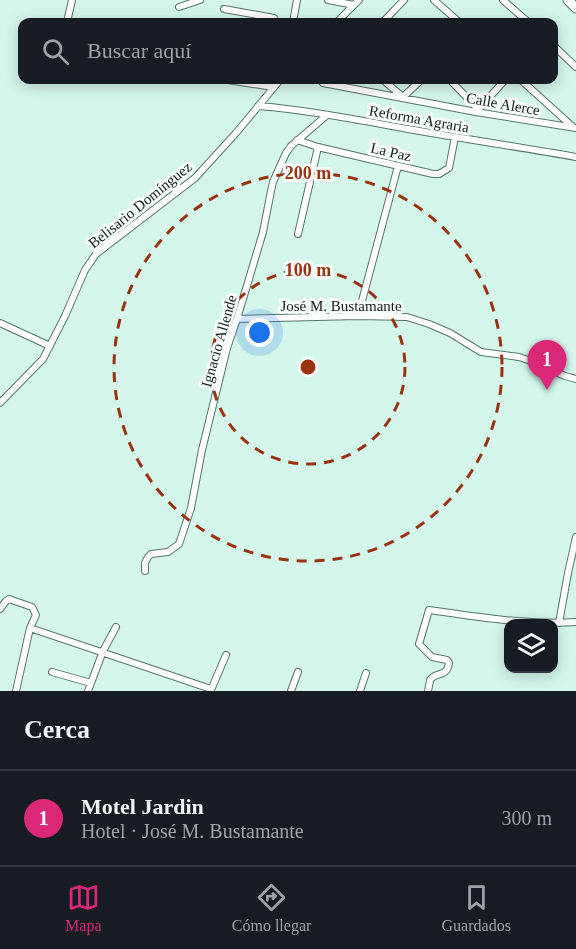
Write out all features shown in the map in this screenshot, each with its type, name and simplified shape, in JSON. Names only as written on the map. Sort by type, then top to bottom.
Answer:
[{"type":"main road","points":[[568,0],[576,8]]},
{"type":"street","points":[[69,18],[72,0]]},
{"type":"street","points":[[180,3],[200,0]]},
{"type":"street","points":[[294,18],[297,0]]},
{"type":"street","points":[[327,0],[357,3]]},
{"type":"street","points":[[391,18],[404,0]]},
{"type":"street","points":[[434,0],[454,18]]},
{"type":"street","points":[[503,0],[523,18]]},
{"type":"street","points":[[341,18],[357,3]]},
{"type":"street","points":[[224,9],[274,18]]},
{"type":"street","points":[[254,18],[255,14]]},
{"type":"street","points":[[558,50],[576,67]]},
{"type":"street","points":[[245,84],[271,90]]},
{"type":"street","name":"Belisario Domínguez","points":[[0,403],[43,359],[85,270],[96,255],[195,178],[236,134],[276,84]]},
{"type":"street","name":"Calle Alerce","points":[[334,84],[575,128]]},
{"type":"street","points":[[388,84],[403,97],[417,84]]},
{"type":"street","points":[[453,84],[477,111],[501,84]]},
{"type":"street","points":[[526,84],[575,128]]},
{"type":"street","name":"Reforma Agraria","points":[[258,106],[285,108],[576,157]]},
{"type":"street","name":"Ignacio Allende","points":[[145,571],[148,556],[168,552],[178,544],[191,508],[202,450],[227,348],[263,232],[271,191],[286,153],[297,140],[327,115]]},
{"type":"street","name":"La Paz","points":[[297,140],[318,147],[439,174],[449,168],[455,137]]},
{"type":"street","points":[[298,234],[318,147]]},
{"type":"street","points":[[358,316],[398,166]]},
{"type":"street","name":"José M. Bustamante","points":[[237,320],[358,316],[407,317],[450,333],[481,352],[519,357],[576,379]]},
{"type":"street","points":[[0,323],[50,346]]},
{"type":"street","points":[[559,623],[576,537]]},
{"type":"street","points":[[0,609],[9,599],[32,607],[36,615],[30,628],[16,691]]},
{"type":"street","points":[[428,691],[430,681],[433,677],[445,672],[449,663],[447,660],[432,657],[419,644],[429,610],[494,619],[576,622]]},
{"type":"street","points":[[88,691],[103,651],[116,627]]},
{"type":"street","points":[[30,628],[103,651],[211,690],[226,655]]},
{"type":"street","points":[[52,672],[91,683]]},
{"type":"street","points":[[291,691],[298,672]]},
{"type":"street","points":[[360,691],[366,673]]},
{"type":"place","name":"Motel Jardin","points":[[547,390]]}]
